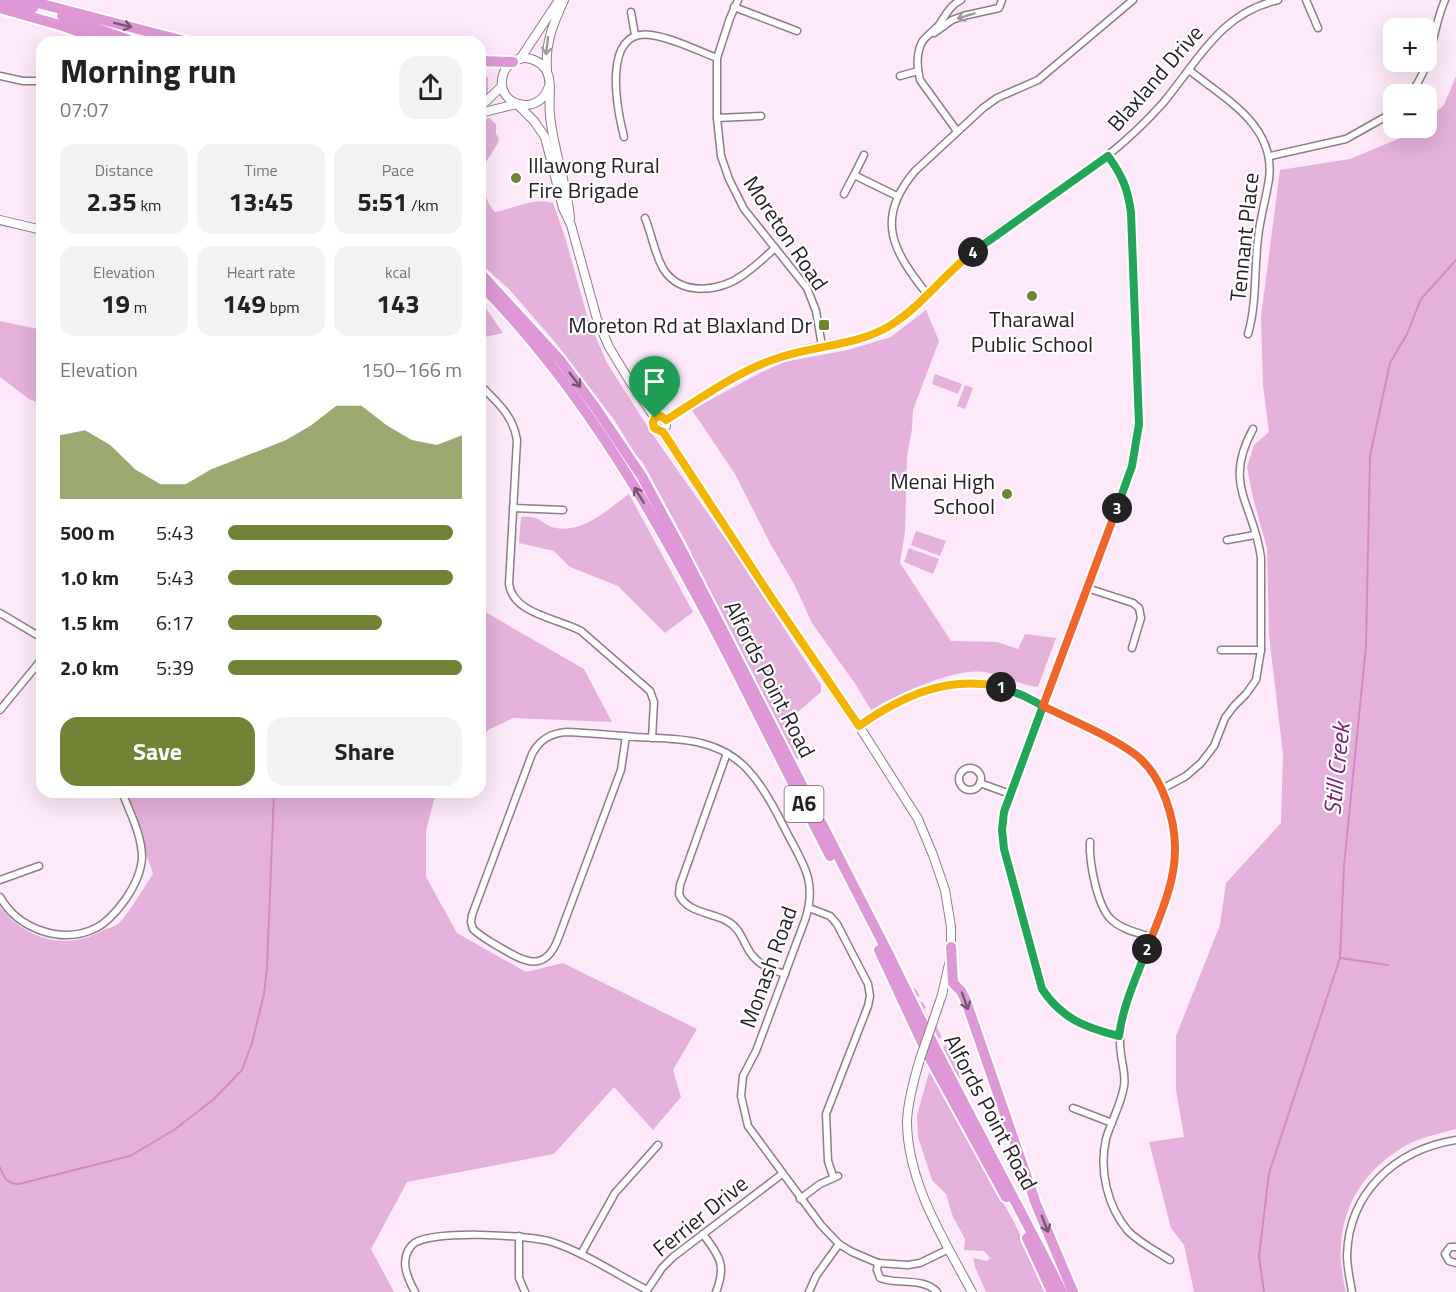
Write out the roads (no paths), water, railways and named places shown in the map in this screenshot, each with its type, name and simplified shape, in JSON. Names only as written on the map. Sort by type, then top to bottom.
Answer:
[{"type":"highway","points":[[4,0],[78,21],[118,36]]},
{"type":"highway","points":[[26,0],[165,36]]},
{"type":"highway","points":[[0,8],[92,36]]},
{"type":"highway","points":[[0,13],[74,36]]},
{"type":"highway","points":[[486,61],[517,60]]},
{"type":"highway","name":"Alfords Point Road","points":[[486,280],[560,360],[595,407],[640,475],[686,557],[920,1019],[1062,1292]]},
{"type":"highway","name":"Alfords Point Road","points":[[486,290],[526,333],[609,445],[680,563],[880,953],[926,1052],[1020,1221],[1052,1292]]},
{"type":"highway","points":[[951,947],[953,983],[963,993],[1036,1204],[1073,1292]]},
{"type":"street","points":[[559,0],[517,60],[504,72],[502,86],[510,100],[517,104],[538,126],[544,137],[563,208],[571,225],[597,319],[606,340],[616,360],[655,418],[653,426],[662,430],[774,602],[859,726],[918,819],[933,855],[948,903],[951,947],[942,995],[909,1099],[910,1148],[925,1198],[972,1292]]},
{"type":"street","points":[[564,0],[548,38],[546,55],[553,138],[569,204],[571,225]]},
{"type":"street","name":"Moreton Road","points":[[738,0],[717,58],[717,118],[721,156],[732,186],[749,216],[797,273],[811,296],[822,346]]},
{"type":"street","points":[[957,131],[920,80],[917,57],[923,41],[948,10],[961,0]]},
{"type":"street","points":[[928,36],[952,20],[999,8],[1002,0]]},
{"type":"street","points":[[927,294],[905,266],[896,249],[892,231],[892,213],[897,196],[915,171],[957,131],[997,98],[1038,80],[1133,0]]},
{"type":"street","name":"Blaxland Drive","points":[[666,420],[763,363],[874,334],[892,325],[910,311],[968,255],[991,237],[1108,156],[1147,120],[1230,21],[1264,3],[1278,0]]},
{"type":"street","points":[[1306,0],[1318,28]]},
{"type":"street","points":[[1418,84],[1432,47],[1439,13],[1445,0]]},
{"type":"street","points":[[734,7],[797,31]]},
{"type":"street","points":[[631,12],[634,35]]},
{"type":"street","points":[[624,137],[619,114],[616,62],[619,52],[634,35],[659,36],[717,58]]},
{"type":"street","points":[[517,60],[536,61],[547,72]]},
{"type":"street","name":"Tennant Place","points":[[1189,69],[1255,124],[1270,156],[1269,179],[1258,229],[1253,316],[1248,334]]},
{"type":"street","points":[[900,76],[918,71]]},
{"type":"street","points":[[0,76],[36,81]]},
{"type":"street","points":[[486,101],[502,86]]},
{"type":"street","points":[[486,112],[517,104],[530,106],[535,104],[544,96],[549,86]]},
{"type":"street","points":[[717,118],[761,116]]},
{"type":"street","points":[[1270,156],[1346,139],[1383,118]]},
{"type":"street","points":[[844,194],[864,155]]},
{"type":"street","points":[[1108,156],[1121,174],[1129,198],[1139,424],[1132,466],[1010,794],[1004,812],[1002,830],[1004,849],[1042,989],[1052,1004],[1066,1016],[1084,1025],[1119,1036]]},
{"type":"street","points":[[854,175],[897,196]]},
{"type":"street","points":[[645,219],[663,269],[672,280],[689,288],[705,289],[734,281],[775,248]]},
{"type":"street","points":[[0,220],[36,229]]},
{"type":"street","points":[[486,392],[506,411],[516,433],[509,584],[514,601],[524,608],[581,631],[644,684],[650,691],[654,702],[652,738]]},
{"type":"street","points":[[655,418],[661,416],[666,420],[666,426],[662,430]]},
{"type":"street","points":[[1162,789],[1194,770],[1209,754],[1225,718],[1256,680],[1261,650],[1261,558],[1238,470],[1241,453],[1253,429]]},
{"type":"street","points":[[513,508],[563,510]]},
{"type":"street","points":[[1227,540],[1255,535]]},
{"type":"street","points":[[1087,588],[1133,603],[1139,608],[1141,618],[1132,648]]},
{"type":"street","points":[[0,613],[36,632]]},
{"type":"street","points":[[1221,650],[1261,650]]},
{"type":"street","points":[[0,710],[36,666]]},
{"type":"street","points":[[859,726],[910,695],[928,688],[948,684],[981,684],[998,687],[1024,696],[1127,749],[1143,761],[1162,789],[1176,833],[1176,862],[1122,1017],[1119,1036],[1125,1082],[1104,1152],[1104,1174],[1109,1196],[1117,1214],[1129,1231],[1143,1244],[1170,1260]]},
{"type":"street","name":"Monash Road","points":[[626,736],[621,770],[551,953],[540,961],[523,961],[475,932],[471,925],[472,915],[532,754],[538,745],[551,735],[562,732],[626,736],[699,742],[727,753],[746,768],[757,781],[805,867],[810,882],[811,897],[809,908],[756,1051],[743,1076],[741,1089],[743,1111],[748,1126],[800,1199],[839,1244],[861,1257],[878,1263],[908,1265],[920,1263],[949,1248]]},
{"type":"street","points":[[727,753],[679,890],[680,898],[686,905],[732,924],[740,932],[749,951],[757,961],[785,974]]},
{"type":"street","points":[[980,783],[1010,794]]},
{"type":"street","points":[[0,897],[21,921],[45,932],[60,935],[78,934],[94,929],[107,921],[131,892],[141,864],[138,833],[124,798]]},
{"type":"street","points":[[1090,842],[1089,859],[1106,913],[1120,926],[1151,937]]},
{"type":"street","points":[[0,880],[39,866]]},
{"type":"street","points":[[800,1199],[835,1176],[828,1161],[826,1114],[868,1006],[870,990],[834,920],[809,908]]},
{"type":"street","points":[[1074,1108],[1112,1123]]},
{"type":"street","points":[[1352,1292],[1347,1257],[1349,1239],[1352,1221],[1368,1189],[1379,1176],[1395,1164],[1417,1152],[1456,1140]]},
{"type":"street","points":[[581,1254],[615,1193],[658,1146]]},
{"type":"street","name":"Ferrier Drive","points":[[415,1292],[405,1264],[407,1252],[417,1241],[433,1237],[519,1236],[548,1241],[581,1254],[646,1291],[667,1263],[782,1174]]},
{"type":"street","points":[[703,1234],[719,1256],[722,1266],[722,1276],[716,1292]]},
{"type":"street","points":[[519,1236],[519,1278],[525,1292]]},
{"type":"street","points":[[809,1292],[816,1276],[839,1244]]},
{"type":"street","points":[[1456,1247],[1450,1247],[1445,1254],[1449,1262],[1456,1263]]},
{"type":"street","name":"Monash Road","points":[[878,1263],[877,1270],[880,1278],[886,1281],[926,1285],[937,1292]]},
{"type":"waterway","name":"Still Creek","points":[[1264,1292],[1259,1256],[1269,1173],[1340,958],[1344,866],[1366,646],[1370,456],[1390,363],[1407,334],[1421,299],[1456,260]]},
{"type":"waterway","points":[[0,1167],[6,1180],[19,1184],[130,1156],[174,1130],[214,1099],[242,1070],[252,1043],[264,994],[274,798]]},
{"type":"waterway","points":[[1340,958],[1388,965]]},
{"type":"place","name":"Illawong Rural Fire Brigade","points":[[516,178]]},
{"type":"place","name":"Tharawal Public School","points":[[1032,296]]},
{"type":"place","name":"Moreton Rd at Blaxland Dr","points":[[824,325]]},
{"type":"place","name":"Menai High School","points":[[1007,494]]}]
